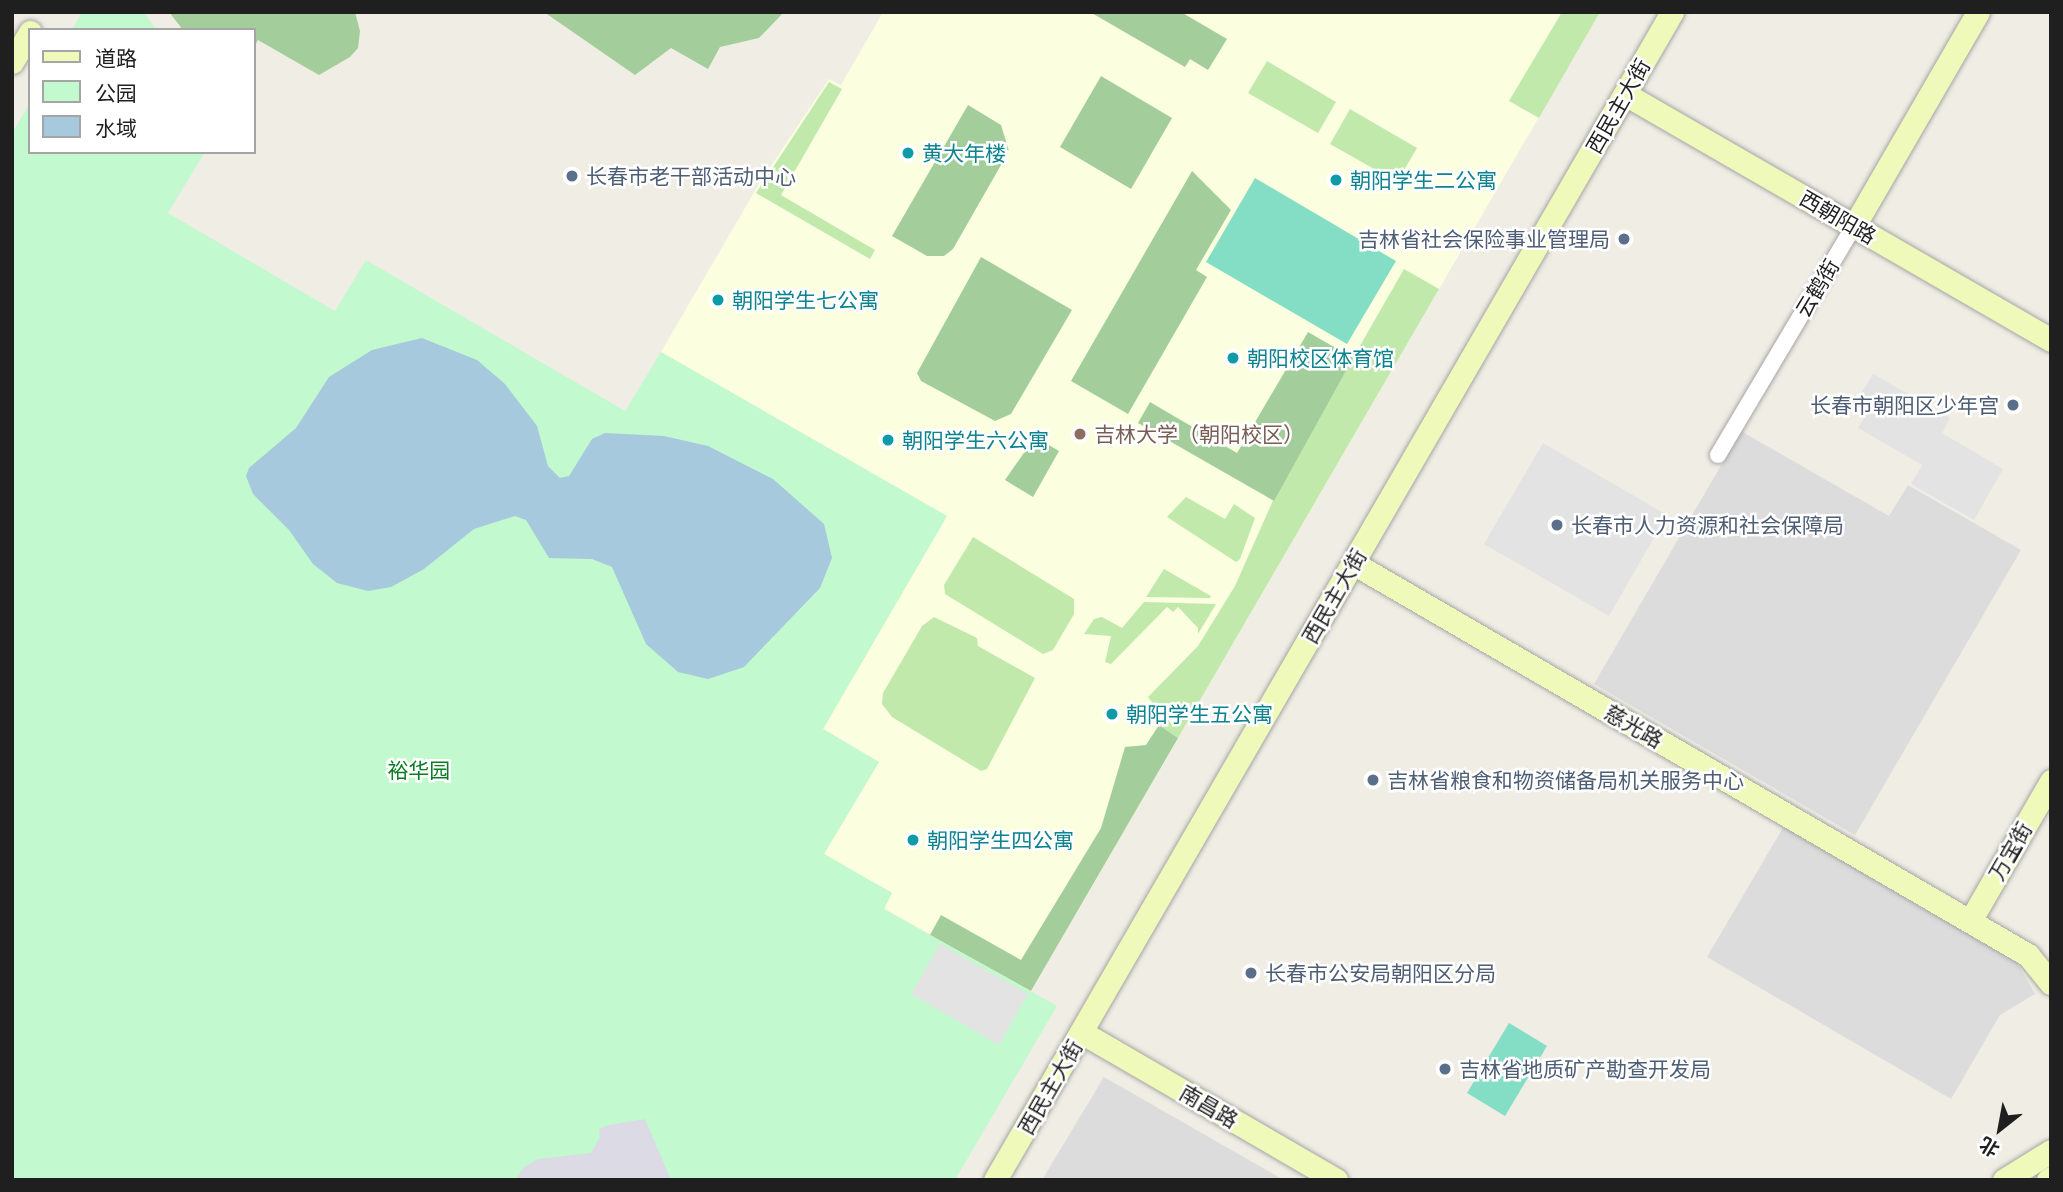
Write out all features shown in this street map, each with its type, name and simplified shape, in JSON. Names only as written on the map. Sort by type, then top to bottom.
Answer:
[{"type":"main road","points":[[32,28],[41,12]]},
{"type":"main road","name":"西民主大街","points":[[995,1180],[1672,12]]},
{"type":"main road","name":"云鹤街","points":[[1854,226],[1978,12]]},
{"type":"main road","points":[[12,62],[28,34]]},
{"type":"main road","name":"西朝阳路","points":[[1625,94],[2051,340]]},
{"type":"main road","name":"慈光路","points":[[1353,563],[2028,955],[2051,983]]},
{"type":"main road","name":"万宝街","points":[[1970,921],[2051,781]]},
{"type":"main road","name":"南昌路","points":[[1081,1032],[1336,1180]]},
{"type":"main road","points":[[2004,1180],[2051,1151]]},
{"type":"street","name":"云鹤街","points":[[1717,455],[1854,226]]},
{"type":"shaded area","name":"吉林大学（朝阳校区）","points":[[883,12],[1600,12],[1031,991],[883,908],[892,893],[824,854],[879,762],[823,729],[947,516],[661,352],[759,184],[829,79],[841,85]]},
{"type":"shaded area","points":[[1873,374],[1950,418],[1942,433],[2003,469],[1974,520],[1911,484],[1922,465],[1858,428],[1873,403],[1860,395]]},
{"type":"shaded area","points":[[1741,431],[1889,516],[1908,485],[2021,550],[1855,835],[1594,684]]},
{"type":"shaded area","points":[[1543,443],[1667,515],[1609,616],[1484,544]]},
{"type":"shaded area","points":[[1784,826],[2016,961],[2035,994],[2000,1015],[1951,1099],[1707,957]]},
{"type":"shaded area","points":[[940,944],[1028,994],[999,1045],[911,994]]},
{"type":"shaded area","points":[[1104,1077],[1284,1180],[1042,1180]]},
{"type":"shaded area","points":[[645,1119],[671,1180],[515,1180],[523,1168],[538,1159],[591,1153],[600,1137],[599,1129]]},
{"type":"green space","points":[[82,12],[144,12],[155,28],[73,28]]},
{"type":"green space","points":[[169,12],[355,12],[360,31],[358,48],[350,57],[319,75],[258,40],[256,44],[256,28],[181,28]]},
{"type":"green space","points":[[544,12],[784,12],[759,38],[720,47],[708,69],[671,48],[635,75]]},
{"type":"green space","points":[[1090,12],[1181,12],[1227,39],[1208,70],[1190,59],[1185,67]]},
{"type":"green space","points":[[1562,12],[1600,12],[1539,118],[1509,101]]},
{"type":"green space","points":[[1267,61],[1336,102],[1318,133],[1248,93]]},
{"type":"green space","points":[[1101,76],[1172,118],[1131,189],[1060,147]]},
{"type":"green space","points":[[829,82],[842,89],[781,195],[875,250],[870,259],[756,193]]},
{"type":"green space","points":[[968,105],[1001,125],[1009,151],[953,249],[944,256],[927,256],[892,236]]},
{"type":"green space","name":"裕华园","points":[[28,106],[28,154],[204,154],[168,213],[335,311],[366,260],[625,411],[661,352],[947,516],[823,729],[879,762],[824,854],[892,893],[884,909],[1057,1006],[955,1180],[12,1180],[12,133]]},
{"type":"green space","points":[[1350,109],[1417,148],[1397,182],[1330,144]]},
{"type":"green space","points":[[1192,171],[1231,210],[1196,270],[1207,277],[1128,414],[1071,381]]},
{"type":"green space","points":[[1255,178],[1396,261],[1347,344],[1206,262]]},
{"type":"green space","points":[[981,257],[1072,310],[1011,414],[995,421],[921,381],[917,373]]},
{"type":"green space","points":[[1404,269],[1439,289],[1178,738],[1159,725],[1163,717],[1148,697],[1198,646],[1235,586],[1279,487]]},
{"type":"green space","points":[[1308,332],[1353,358],[1274,501],[1138,423],[1150,402],[1237,453]]},
{"type":"green space","points":[[1035,437],[1059,451],[1033,497],[1005,480]]},
{"type":"green space","points":[[1186,497],[1225,519],[1234,504],[1255,518],[1240,559],[1236,562],[1167,517]]},
{"type":"green space","points":[[973,537],[1074,599],[1074,614],[1053,650],[1043,654],[945,594],[944,585]]},
{"type":"green space","points":[[1164,569],[1211,596],[1210,598],[1146,597]]},
{"type":"green space","points":[[1144,602],[1216,604],[1198,634],[1198,628],[1178,607],[1173,612],[1167,607],[1111,664],[1105,662],[1111,636],[1084,634],[1094,619],[1102,617],[1122,628]]},
{"type":"green space","points":[[934,617],[977,638],[978,646],[1035,678],[987,769],[981,771],[892,717],[882,704],[883,693],[922,626]]},
{"type":"green space","points":[[1159,725],[1178,738],[1031,991],[930,935],[941,915],[1021,960],[1101,828],[1125,747],[1146,745]]},
{"type":"green space","points":[[1509,1023],[1547,1046],[1505,1116],[1467,1093]]},
{"type":"water","points":[[422,338],[477,360],[505,384],[537,426],[548,466],[560,478],[569,476],[592,439],[605,433],[664,436],[708,446],[773,479],[824,524],[832,558],[820,588],[744,667],[708,679],[678,672],[646,644],[612,567],[592,559],[549,558],[526,520],[515,516],[474,529],[424,569],[391,587],[368,591],[337,583],[313,564],[289,530],[253,494],[246,476],[249,468],[296,428],[329,377],[372,350]]},
{"type":"place","name":"黄大年楼","points":[[908,153]]},
{"type":"place","name":"长春市老干部活动中心","points":[[572,176]]},
{"type":"place","name":"朝阳学生二公寓","points":[[1336,180]]},
{"type":"place","name":"吉林省社会保险事业管理局","points":[[1624,239]]},
{"type":"place","name":"朝阳学生七公寓","points":[[718,300]]},
{"type":"place","name":"朝阳校区体育馆","points":[[1233,358]]},
{"type":"place","name":"长春市朝阳区少年宫","points":[[2013,405]]},
{"type":"place","name":"吉林大学（朝阳校区）","points":[[1080,434]]},
{"type":"place","name":"朝阳学生六公寓","points":[[888,440]]},
{"type":"place","name":"长春市人力资源和社会保障局","points":[[1557,525]]},
{"type":"place","name":"朝阳学生五公寓","points":[[1112,714]]},
{"type":"place","name":"吉林省粮食和物资储备局机关服务中心","points":[[1373,780]]},
{"type":"place","name":"朝阳学生四公寓","points":[[913,840]]},
{"type":"place","name":"长春市公安局朝阳区分局","points":[[1251,973]]},
{"type":"place","name":"吉林省地质矿产勘查开发局","points":[[1445,1069]]}]
